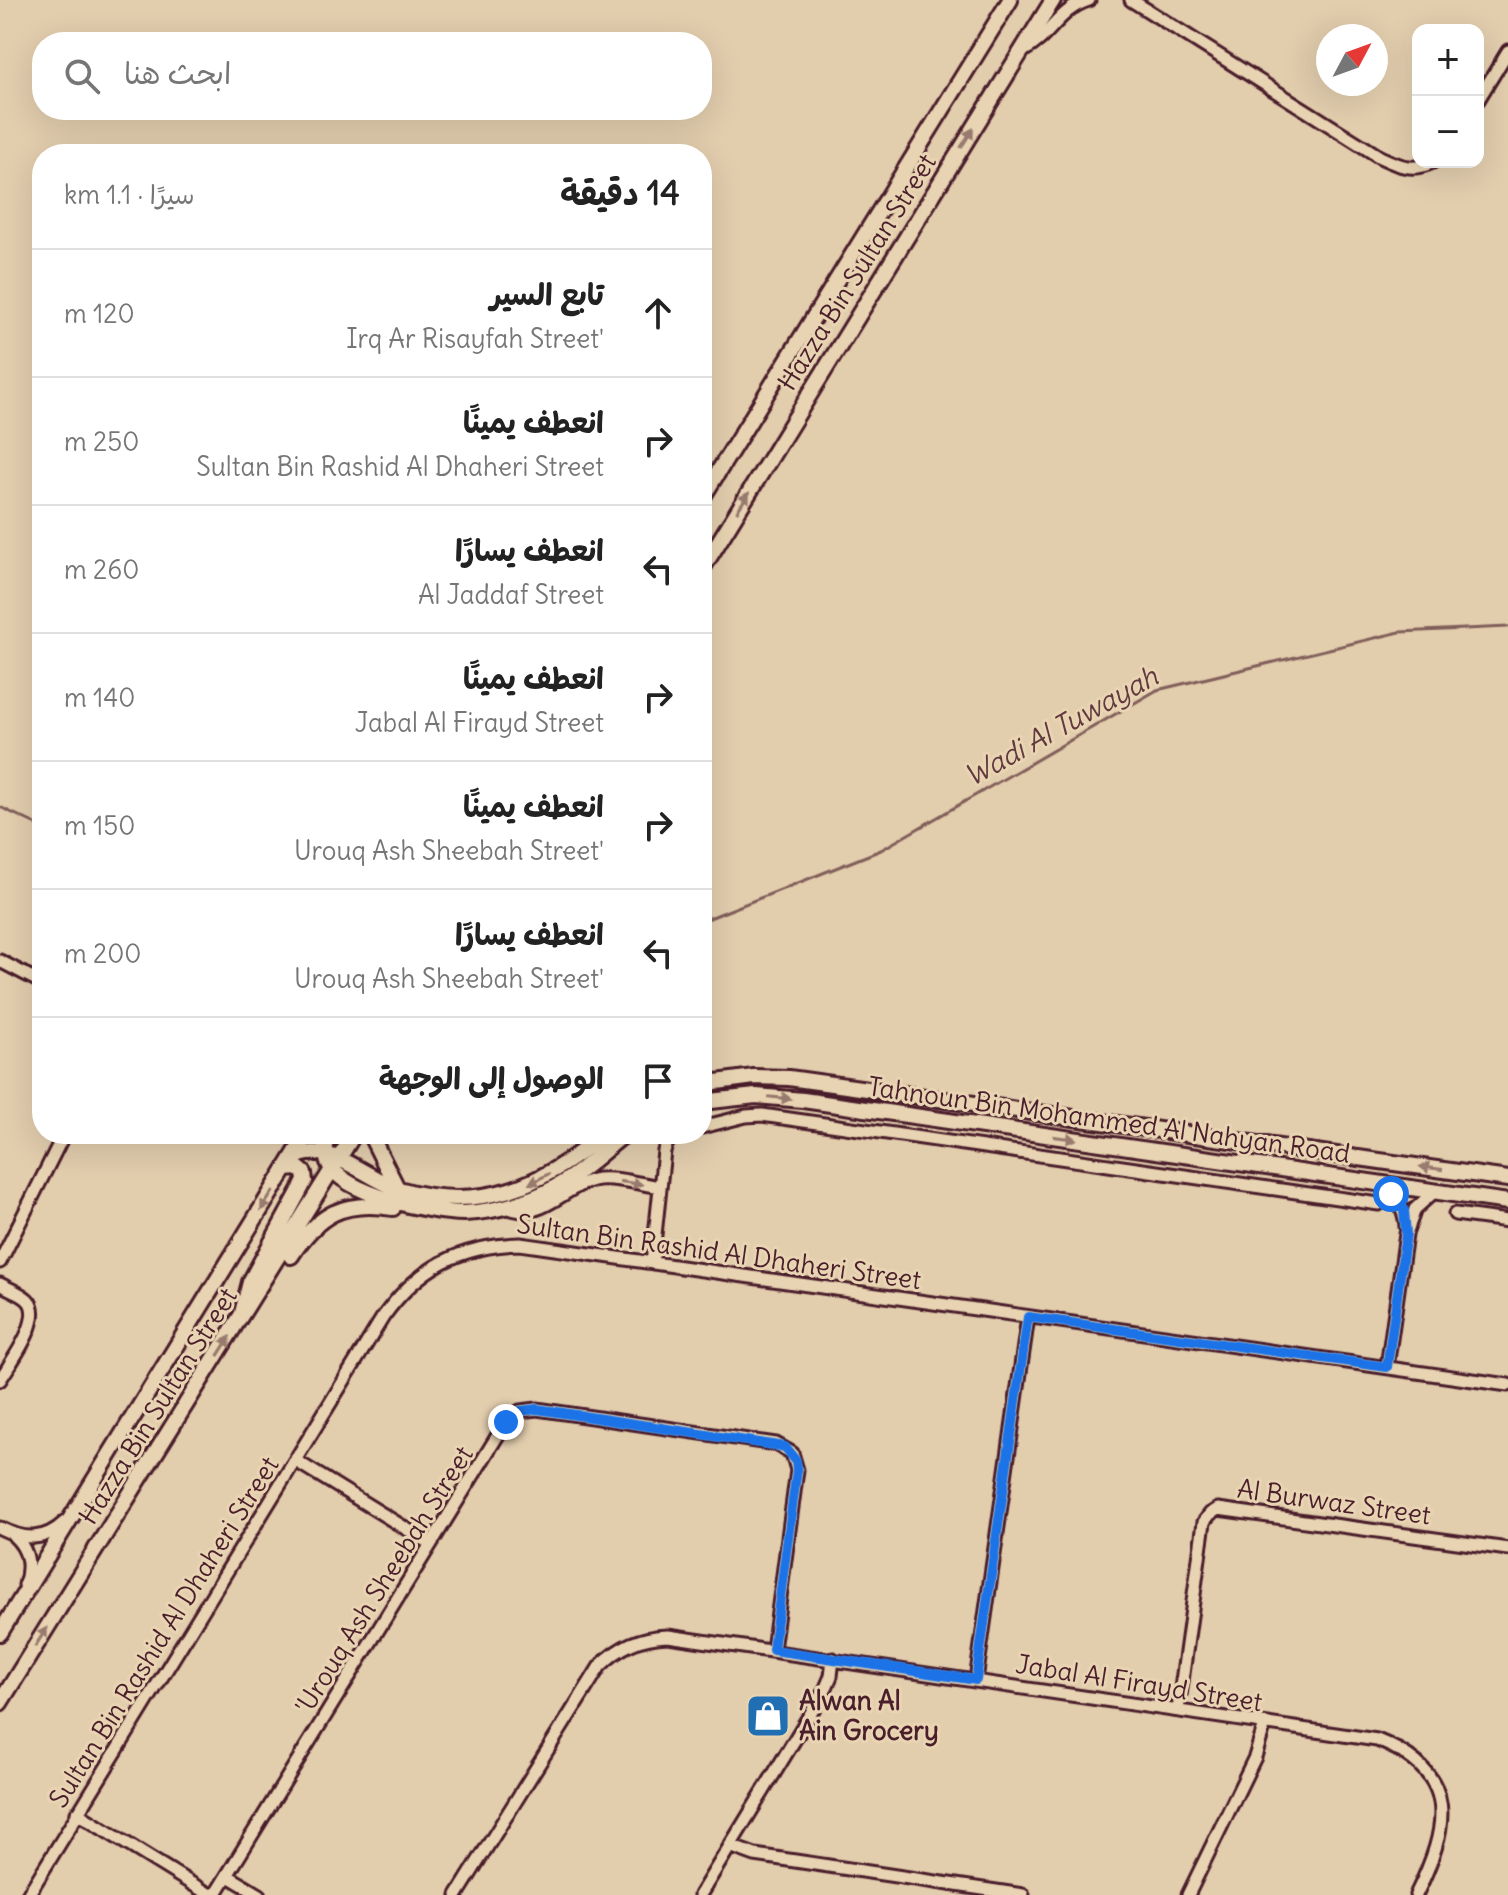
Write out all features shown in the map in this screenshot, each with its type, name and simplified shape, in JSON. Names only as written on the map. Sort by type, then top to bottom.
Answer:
[{"type":"main road","name":"Hazza Bin Sultan Street","points":[[712,482],[1010,0]]},
{"type":"main road","name":"Hazza Bin Sultan Street","points":[[712,553],[1053,0]]},
{"type":"main road","name":"Tahnoun Bin Mohammed Al Nahyan Road","points":[[712,1083],[754,1077],[789,1078],[1508,1179]]},
{"type":"main road","name":"Tahnoun Bin Mohammed Al Nahyan Road","points":[[712,1100],[770,1097],[876,1110],[1508,1202]]},
{"type":"main road","points":[[876,1110],[880,1100],[888,1098],[958,1107],[996,1106]]},
{"type":"main road","name":"Hazza Bin Sultan Street","points":[[0,1633],[301,1144]]},
{"type":"main road","points":[[329,1144],[332,1161],[362,1189],[414,1207],[449,1213]]},
{"type":"main road","name":"Hazza Bin Sultan Street","points":[[0,1703],[242,1317],[332,1161],[346,1144]]},
{"type":"main road","points":[[375,1144],[397,1188]]},
{"type":"main road","points":[[289,1164],[311,1151],[397,1188],[457,1198],[514,1191],[559,1168],[590,1144]]},
{"type":"main road","points":[[242,1317],[261,1302],[305,1235],[332,1213],[360,1205],[420,1213],[478,1212],[506,1207],[537,1197],[566,1182],[613,1144]]},
{"type":"main road","points":[[242,1317],[242,1305],[250,1282],[305,1181],[304,1173],[289,1164]]},
{"type":"street","points":[[1019,53],[1035,44],[1065,11],[1089,0]]},
{"type":"street","points":[[1121,0],[1135,3],[1380,157],[1401,167],[1412,168]]},
{"type":"street","points":[[1480,96],[1508,51]]},
{"type":"street","points":[[0,961],[32,978]]},
{"type":"street","points":[[712,1124],[762,1115],[1379,1204]]},
{"type":"street","points":[[996,1127],[998,1148]]},
{"type":"street","points":[[1023,1153],[1028,1142],[1037,1134]]},
{"type":"street","points":[[0,1262],[59,1144]]},
{"type":"street","points":[[652,1263],[668,1144]]},
{"type":"street","points":[[506,1207],[521,1212],[533,1210],[600,1179],[660,1187]]},
{"type":"street","points":[[1378,1183],[1401,1203],[1406,1217],[1387,1367]]},
{"type":"street","points":[[1406,1234],[1415,1209],[1435,1191]]},
{"type":"street","points":[[1455,1214],[1508,1221]]},
{"type":"street","name":"Sultan Bin Rashid Al Dhaheri Street","points":[[28,1895],[396,1299],[427,1271],[446,1259],[481,1248],[520,1244],[1508,1385]]},
{"type":"street","points":[[0,1284],[31,1304],[34,1318],[0,1380]]},
{"type":"street","points":[[976,1680],[1028,1317]]},
{"type":"street","name":"'Urouq Ash Sheebah Street","points":[[213,1895],[228,1876],[506,1422],[520,1411],[537,1409],[776,1444],[792,1453],[797,1470],[773,1650]]},
{"type":"street","points":[[296,1461],[431,1544]]},
{"type":"street","points":[[0,1528],[14,1535],[33,1538],[51,1533],[81,1504]]},
{"type":"street","name":"Al Burwaz Street","points":[[1178,1710],[1204,1522],[1218,1509],[1508,1549]]},
{"type":"street","points":[[14,1535],[25,1548],[29,1563],[21,1600]]},
{"type":"street","name":"Jabal Al Firayd Street","points":[[457,1895],[592,1679],[611,1655],[638,1640],[668,1636],[1377,1740],[1396,1747],[1413,1760],[1431,1778],[1439,1798],[1443,1822],[1438,1845],[1416,1895]]},
{"type":"street","points":[[700,1895],[825,1690],[833,1659]]},
{"type":"street","points":[[1188,1895],[1255,1757],[1265,1724]]},
{"type":"street","points":[[77,1813],[213,1895]]},
{"type":"street","points":[[730,1846],[755,1855],[1023,1895]]},
{"type":"street","points":[[228,1876],[260,1895]]},
{"type":"waterway","name":"Wadi Al Tuwayah","points":[[712,917],[881,850],[1157,690],[1400,632],[1508,627]]},
{"type":"waterway","name":"Wadi Al Tuwayah","points":[[0,807],[32,822]]},
{"type":"place","name":"Alwan Al Ain Grocery","points":[[768,1716]]},
{"type":"route","points":[[506,1422],[520,1411],[537,1409],[785,1447],[792,1453],[797,1470],[773,1650],[976,1680],[1028,1317],[1387,1367],[1406,1234],[1404,1210],[1391,1194]]}]
